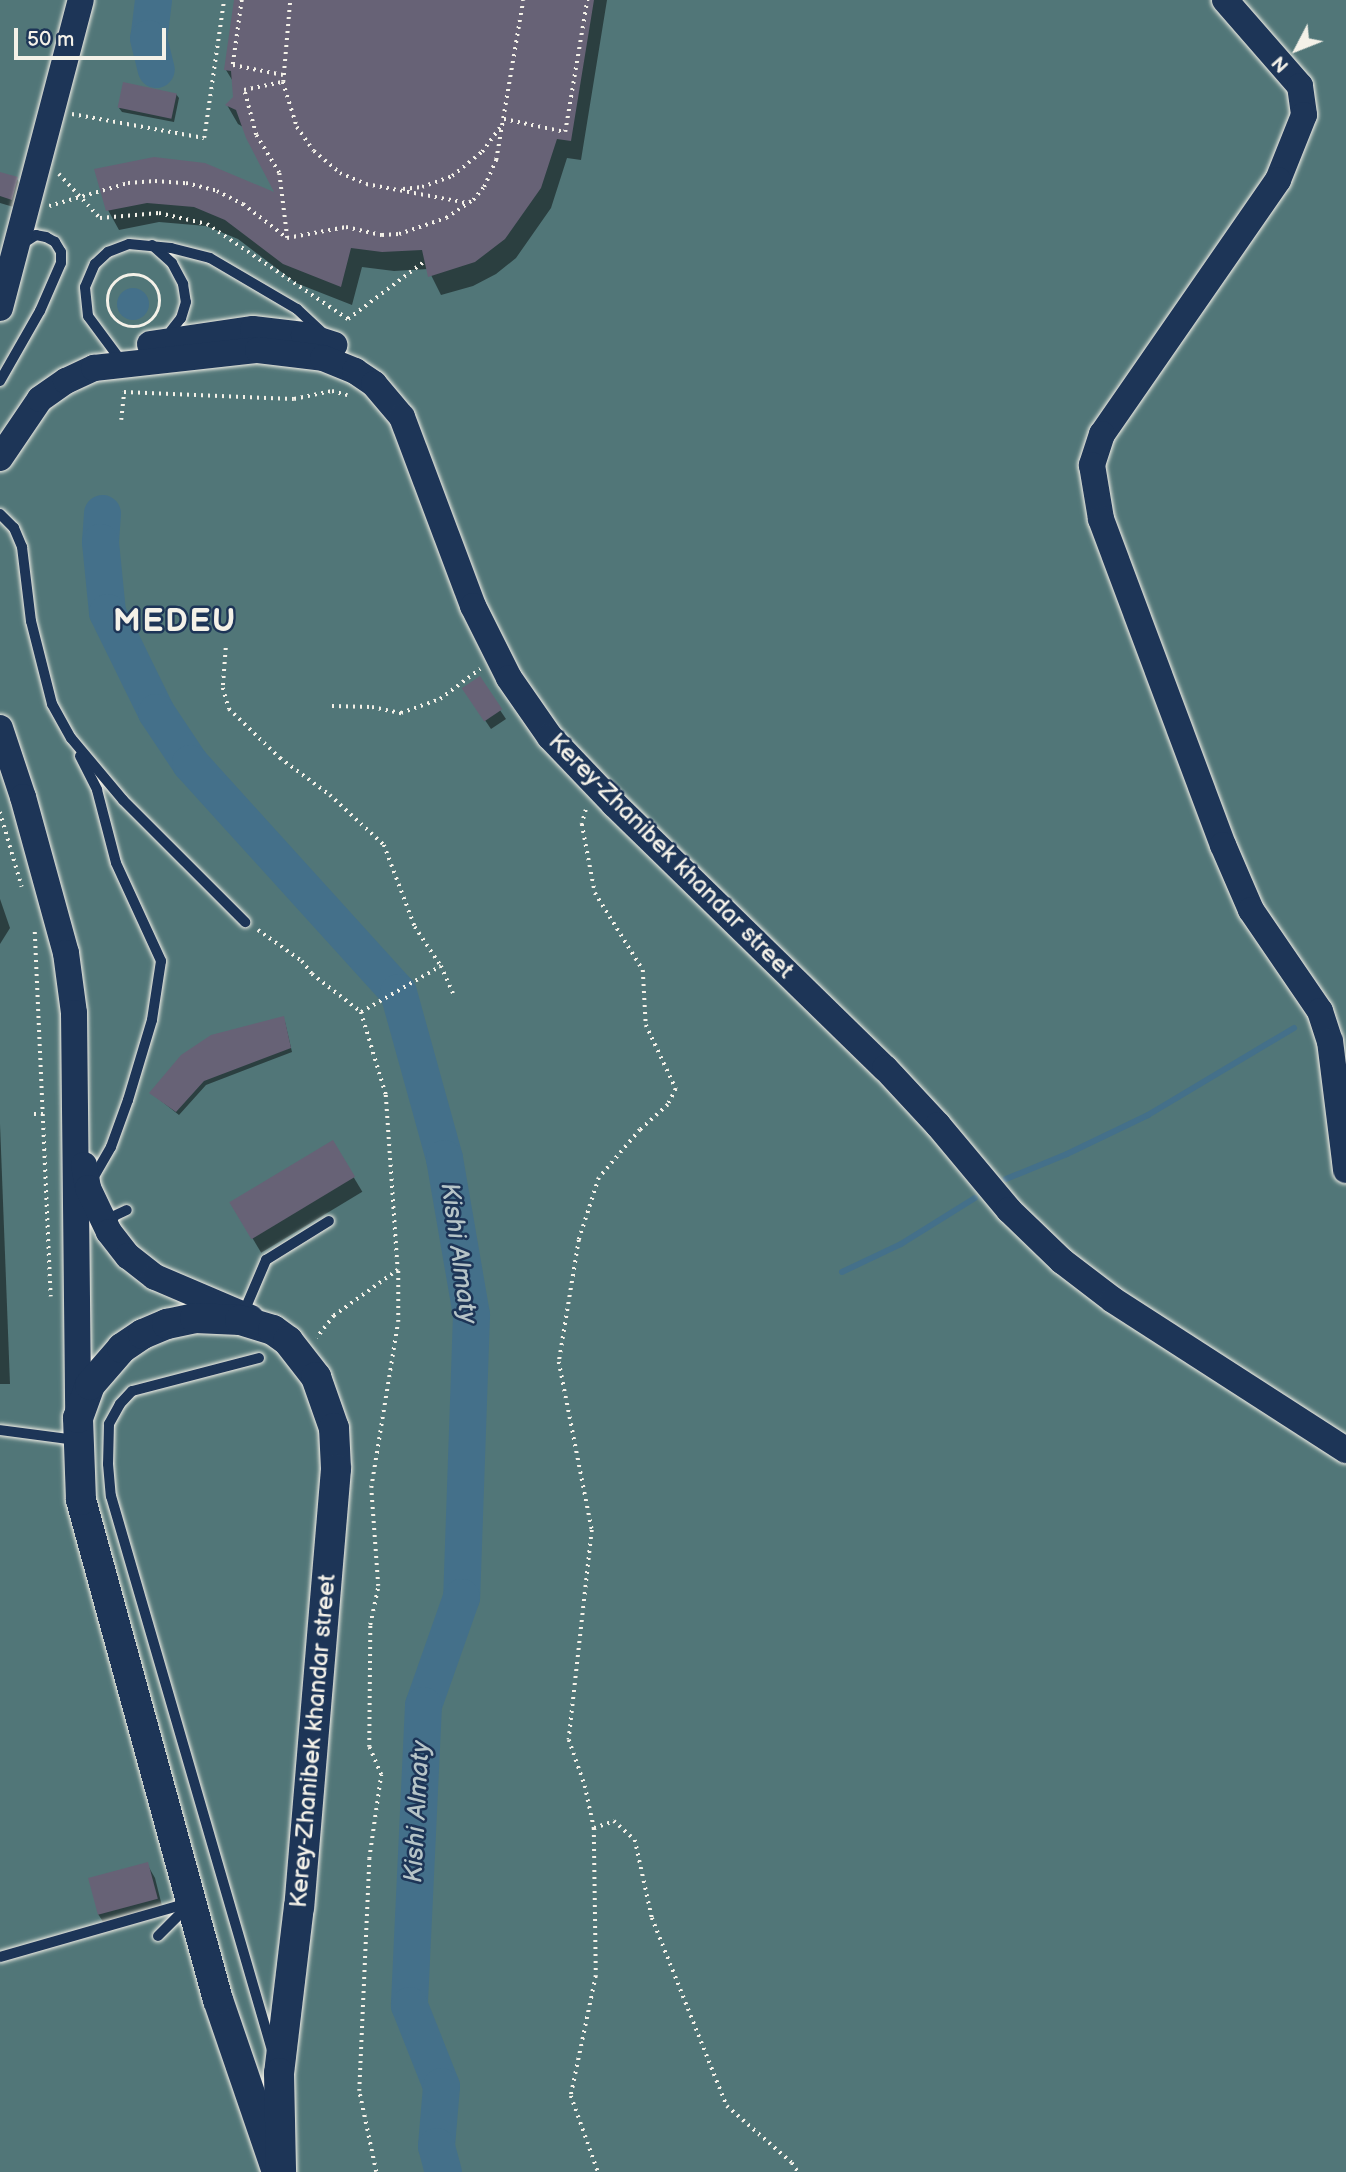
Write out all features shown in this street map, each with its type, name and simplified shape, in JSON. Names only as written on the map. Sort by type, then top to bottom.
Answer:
[{"type":"main road","name":"Kerey-Zhanibek khandar street","points":[[216,1317],[273,1329],[303,1356],[328,1404],[334,1429],[336,1468],[299,1906],[279,2073],[279,2172],[218,2000],[81,1500],[77,1429],[90,1385],[101,1369],[122,1348],[167,1324],[216,1317]]},
{"type":"street","points":[[0,308],[81,0]]},
{"type":"street","points":[[1224,0],[1300,86],[1304,115],[1278,180],[1102,434],[1092,465],[1101,519],[1223,845],[1251,910],[1320,1011],[1330,1041],[1346,1170]]},
{"type":"street","name":"Kerey-Zhanibek khandar street","points":[[0,426],[48,376],[82,358],[258,350],[323,358],[340,356],[374,384],[402,417],[473,606],[509,678],[550,737],[614,804],[885,1069],[1009,1210],[1062,1261],[1113,1300],[1346,1450]]},
{"type":"street","name":"Kerey-Zhanibek khandar street","points":[[0,458],[40,399],[66,381],[118,357]]},
{"type":"street","name":"Kerey-Zhanibek khandar street","points":[[0,728],[5,760],[66,953],[74,1013],[77,1429]]},
{"type":"street","name":"Kerey-Zhanibek khandar street","points":[[73,1105],[88,1188],[109,1232],[128,1256],[155,1277],[273,1329]]},
{"type":"lane","points":[[0,381],[40,311],[61,263],[61,252],[55,242],[46,237],[28,239],[16,251]]},
{"type":"lane","points":[[118,357],[88,316],[85,287],[95,264],[108,252],[129,244],[152,245],[211,258],[297,309],[340,356]]},
{"type":"lane","points":[[152,245],[172,263],[183,284],[186,302],[181,318],[171,331]]},
{"type":"lane","points":[[0,514],[14,528],[22,547],[31,621],[52,704],[97,790],[116,863],[161,961],[152,1020],[128,1100],[111,1147],[88,1188]]},
{"type":"lane","points":[[71,738],[123,800],[245,922]]},
{"type":"lane","points":[[109,1232],[114,1216],[127,1210]]},
{"type":"lane","points":[[243,1314],[266,1260],[329,1221]]},
{"type":"lane","points":[[259,1359],[132,1391],[120,1404],[109,1424],[111,1496],[279,2073]]},
{"type":"lane","points":[[0,1430],[77,1429]]},
{"type":"lane","points":[[158,1936],[191,1903]]},
{"type":"lane","points":[[0,1957],[191,1903]]},
{"type":"path","points":[[53,111],[204,138],[224,0]]},
{"type":"path","points":[[242,0],[233,65],[284,75]]},
{"type":"path","points":[[290,0],[283,82],[294,121],[324,161],[353,179],[470,203]]},
{"type":"path","points":[[47,207],[128,183],[186,183],[217,191],[243,204],[287,237],[346,227],[382,235],[399,234],[446,218],[470,203],[491,174],[504,118],[523,0]]},
{"type":"path","points":[[504,118],[565,132],[587,0]]},
{"type":"path","points":[[283,82],[244,90],[256,135],[279,173],[287,237]]},
{"type":"path","points":[[391,188],[422,187],[452,176],[494,139],[504,118]]},
{"type":"path","points":[[56,171],[100,218],[159,213],[182,216],[207,224],[348,319],[425,261]]},
{"type":"path","points":[[128,275],[146,277],[158,289],[158,314],[137,327],[120,324],[114,318],[107,301],[113,285],[128,275]]},
{"type":"path","points":[[121,420],[124,392],[294,399],[332,391],[351,396]]},
{"type":"path","points":[[226,648],[223,688],[229,709],[280,758],[330,795],[384,845],[415,927],[441,966],[453,993]]},
{"type":"path","points":[[332,706],[401,713],[440,699],[484,666]]},
{"type":"path","points":[[589,801],[582,824],[595,893],[643,970],[646,1025],[677,1089],[668,1105],[640,1130],[599,1178],[579,1240],[559,1362],[592,1530],[569,1740],[585,1786],[594,1828],[596,1976],[571,2096],[598,2172]]},
{"type":"path","points":[[0,812],[24,897]]},
{"type":"path","points":[[0,837],[7,837]]},
{"type":"path","points":[[32,921],[35,933],[51,1297]]},
{"type":"path","points":[[245,922],[302,961],[312,974],[360,1012],[386,1095],[398,1270],[398,1322],[371,1488],[378,1586],[370,1625],[369,1747],[381,1775],[369,1859],[359,2091],[376,2172]]},
{"type":"path","points":[[360,1012],[441,966]]},
{"type":"path","points":[[34,1114],[44,1114]]},
{"type":"path","points":[[303,1356],[334,1317],[398,1270]]},
{"type":"path","points":[[594,1828],[614,1821],[635,1840],[652,1918],[727,2106],[792,2163],[798,2172]]},
{"type":"green space","points":[[0,0],[1346,0],[1346,2172],[0,2172]]},
{"type":"water","points":[[133,288],[144,293],[149,304],[144,315],[133,320],[122,315],[117,304],[122,293]]},
{"type":"building","points":[[234,0],[594,0],[571,141],[557,139],[541,188],[505,239],[475,262],[428,277],[422,250],[382,252],[351,248],[341,287],[283,264],[225,220],[194,207],[147,203],[106,211],[94,169],[154,157],[205,163],[274,192],[246,138],[236,110],[225,105],[233,97],[231,71],[224,70]]},
{"type":"building","points":[[123,82],[177,93],[171,119],[118,107]]},
{"type":"building","points":[[0,172],[18,177],[12,200],[0,196]]},
{"type":"building","points":[[480,676],[502,709],[484,721],[462,688]]},
{"type":"building","points":[[284,1016],[291,1048],[204,1081],[176,1112],[149,1093],[181,1055],[211,1035]]},
{"type":"building","points":[[333,1140],[355,1177],[251,1239],[229,1202]]},
{"type":"building","points":[[148,1862],[158,1899],[98,1915],[88,1878]]},
{"type":"waterway","name":"Kіshі Almaty","points":[[153,0],[148,38],[156,69]]},
{"type":"waterway","name":"Kіshі Almaty","points":[[102,513],[100,542],[107,612],[156,712],[190,763],[398,992],[444,1158],[471,1315],[461,1597],[423,1705],[409,2005],[441,2086],[436,2146],[443,2172]]},
{"type":"waterway","points":[[1006,1179],[1067,1154],[1148,1115],[1294,1028]]},
{"type":"waterway","points":[[842,1272],[901,1244],[975,1198]]},
{"type":"district","name":"MEDEU","points":[[175,622]]}]
